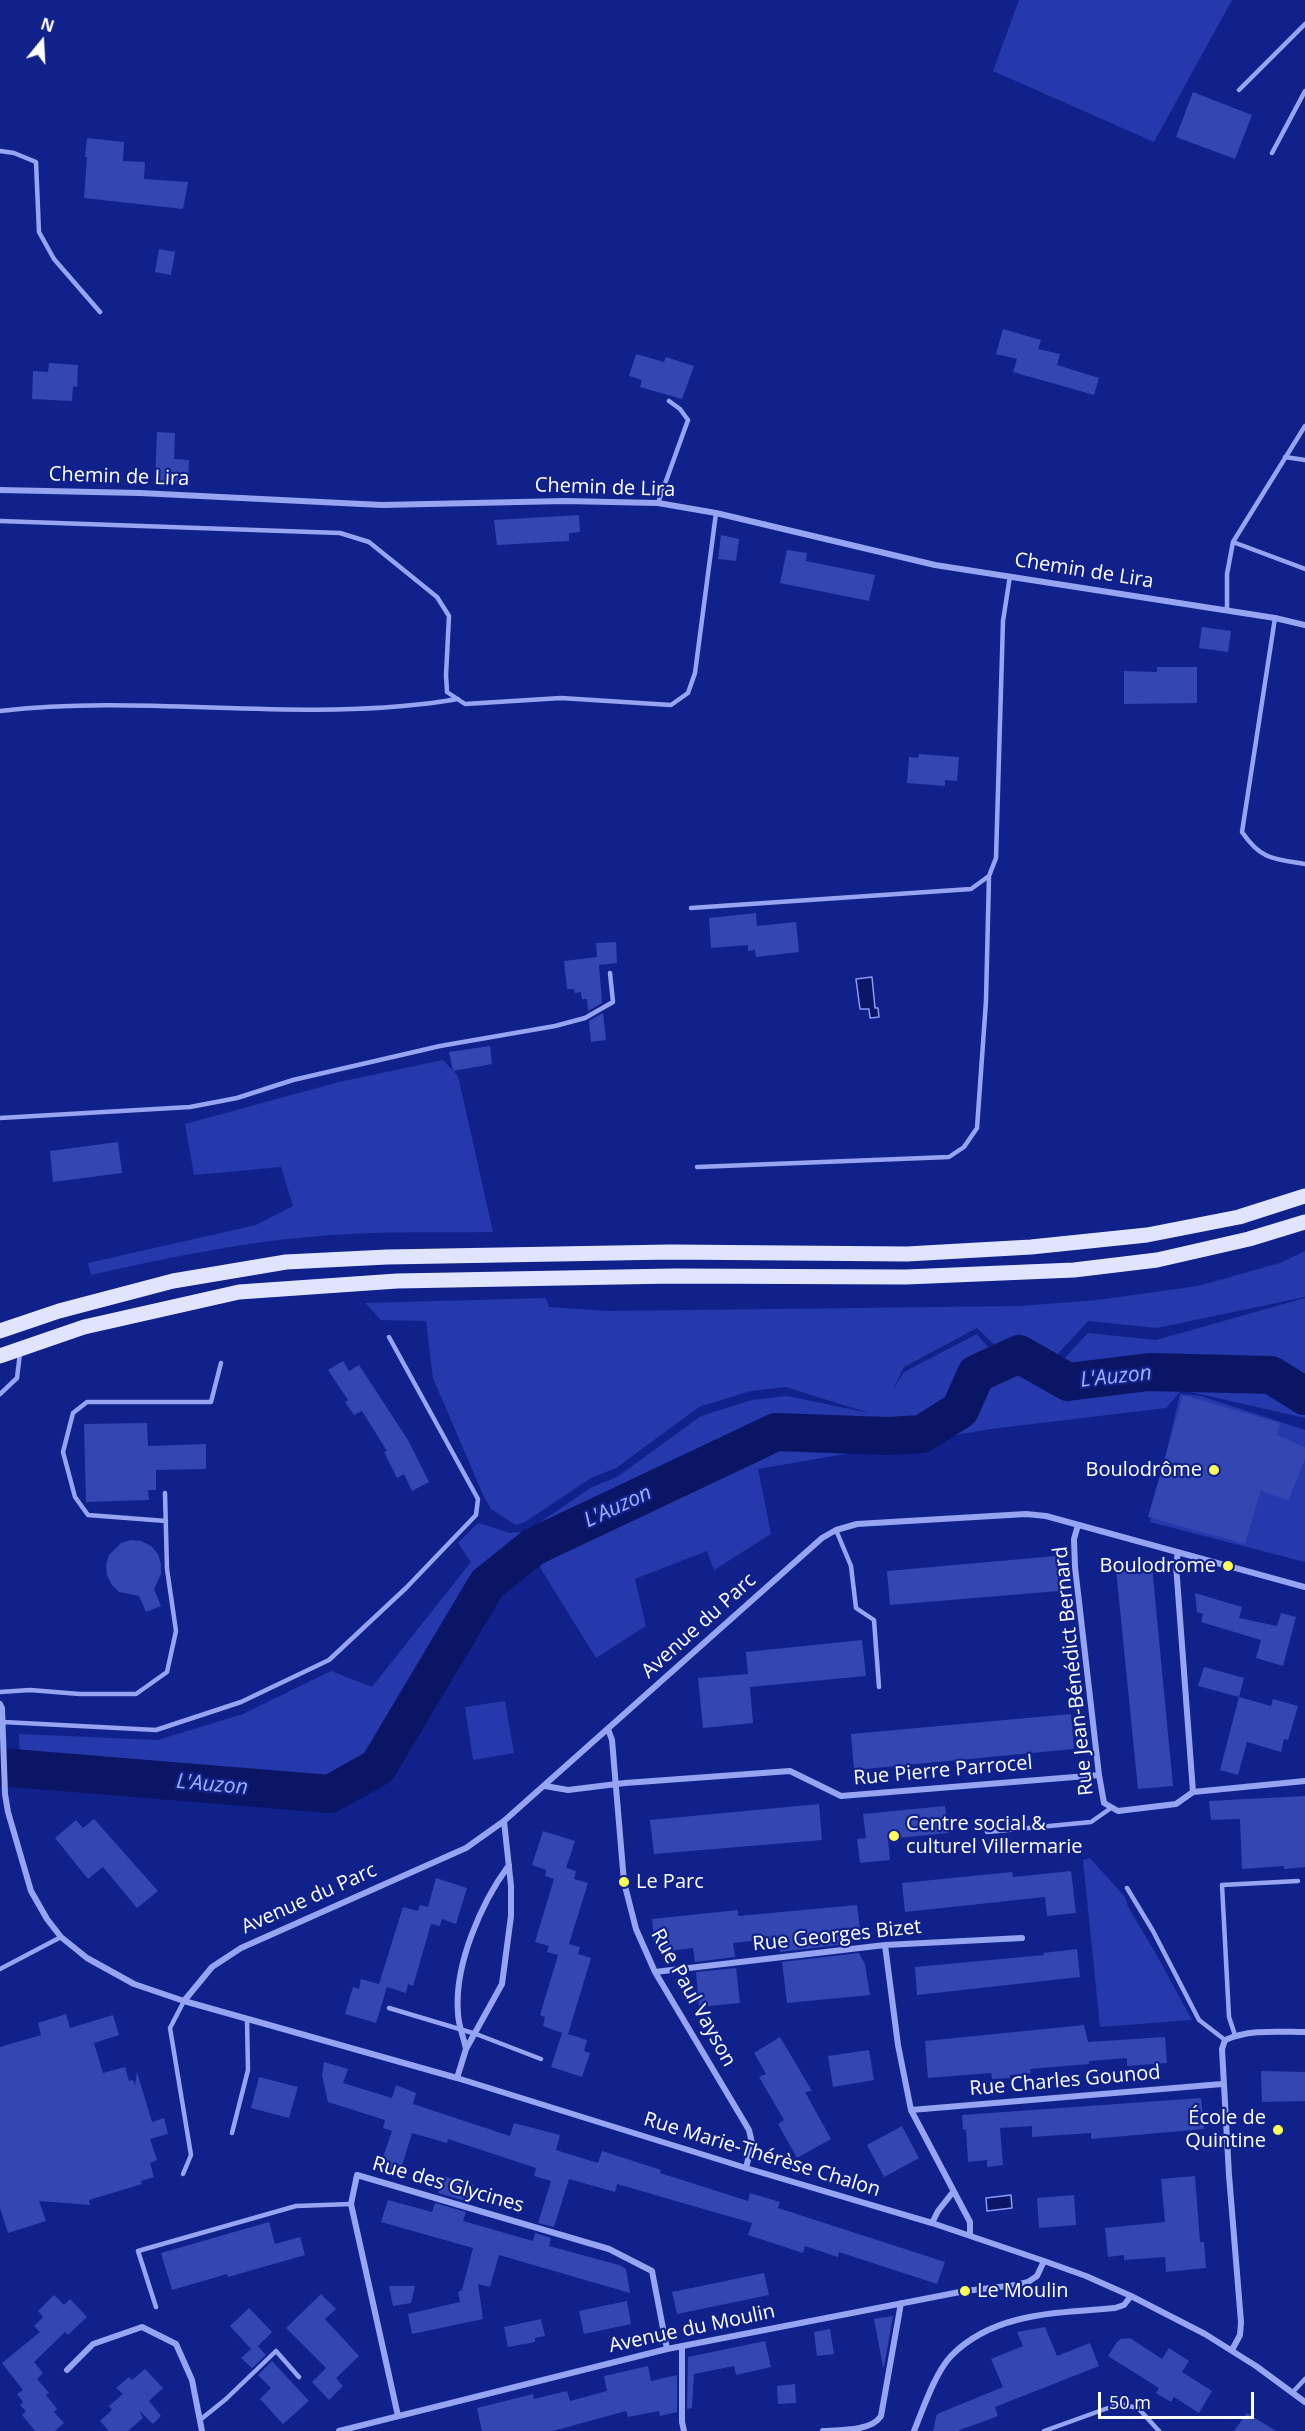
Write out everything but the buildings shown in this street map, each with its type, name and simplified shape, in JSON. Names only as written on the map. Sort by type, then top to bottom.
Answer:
[{"type":"main road","points":[[0,1330],[59,1311],[173,1281],[286,1262],[387,1257],[670,1252],[907,1254],[1031,1247],[1148,1235],[1239,1217],[1305,1196]]},
{"type":"main road","points":[[0,1356],[84,1327],[239,1292],[397,1281],[674,1276],[906,1276],[1074,1270],[1157,1260],[1250,1239],[1305,1222]]},
{"type":"street","name":"Chemin de Lira","points":[[0,490],[140,493],[382,505],[565,501],[658,503],[716,513],[935,565],[1227,610],[1305,625]]},
{"type":"street","name":"Avenue du Parc","points":[[184,2001],[212,1967],[241,1948],[466,1848],[504,1821],[822,1538],[836,1530],[857,1524],[1007,1514],[1047,1516],[1305,1587]]},
{"type":"street","name":"Rue Jean-Bénédict Bernard","points":[[1077,1525],[1074,1539],[1076,1567],[1104,1803],[1118,1811],[1176,1804],[1193,1792]]},
{"type":"street","points":[[1178,1552],[1176,1565],[1193,1792],[1305,1781]]},
{"type":"street","points":[[0,1704],[3,1722]]},
{"type":"street","name":"Rue Marie-Thérèse Chalon","points":[[3,1722],[5,1794],[31,1891],[47,1919],[61,1937],[87,1958],[134,1984],[184,2001],[457,2078],[932,2223],[1044,2260],[1131,2296],[1232,2350],[1305,2402]]},
{"type":"street","name":"Rue Paul Vayson","points":[[608,1730],[612,1740],[624,1882],[629,1909],[655,1972],[749,2130],[752,2143],[746,2168]]},
{"type":"street","name":"Rue Pierre Parrocel","points":[[545,1786],[568,1790],[790,1771],[840,1796],[1099,1774]]},
{"type":"street","points":[[457,2078],[466,2049],[502,1984],[511,1916],[504,1821]]},
{"type":"street","points":[[466,2049],[458,2013],[461,1969],[481,1912],[508,1865]]},
{"type":"street","name":"Rue Georges Bizet","points":[[655,1972],[885,1945],[1022,1938]]},
{"type":"street","points":[[885,1945],[898,2045],[911,2110],[970,2222],[970,2235]]},
{"type":"street","points":[[1232,2350],[1240,2335],[1241,2322],[1222,2084],[1222,2049],[1225,2040],[1235,2035],[1256,2032],[1305,2032]]},
{"type":"street","name":"Rue Charles Gounod","points":[[911,2110],[1222,2084]]},
{"type":"street","name":"Rue des Glycines","points":[[398,2416],[351,2204],[357,2175],[609,2249],[652,2271],[667,2349]]},
{"type":"street","points":[[932,2223],[953,2192]]},
{"type":"street","name":"Avenue du Moulin","points":[[339,2431],[667,2349],[965,2291],[1028,2282],[1037,2276],[1044,2260]]},
{"type":"street","points":[[915,2431],[928,2394],[950,2357],[984,2331],[1014,2319],[1115,2308],[1124,2305],[1131,2296]]},
{"type":"street","points":[[823,2431],[870,2428],[878,2423],[901,2303]]},
{"type":"street","points":[[67,2370],[93,2344],[142,2327],[176,2344],[192,2380],[202,2431]]},
{"type":"street","points":[[682,2346],[684,2431]]},
{"type":"lane","points":[[1239,90],[1305,24]]},
{"type":"lane","points":[[1272,153],[1305,91]]},
{"type":"lane","points":[[0,151],[14,153],[36,162],[39,232],[54,259],[100,312]]},
{"type":"lane","points":[[658,503],[688,420],[680,409],[669,401]]},
{"type":"lane","points":[[1227,610],[1227,574],[1233,542],[1305,426]]},
{"type":"lane","points":[[1285,457],[1305,460]]},
{"type":"lane","points":[[0,521],[340,533],[369,542],[437,597],[449,616],[447,692],[465,704],[561,698],[671,705],[688,693],[695,672],[716,513]]},
{"type":"lane","points":[[1233,542],[1305,569]]},
{"type":"lane","points":[[697,1167],[949,1156],[964,1148],[977,1128],[986,1001],[989,876],[996,858],[1003,621],[1010,576]]},
{"type":"lane","points":[[1275,618],[1242,832],[1253,848],[1271,859],[1305,864]]},
{"type":"lane","points":[[0,711],[35,707],[85,706],[293,711],[415,706],[458,699]]},
{"type":"lane","points":[[691,908],[971,889],[989,876]]},
{"type":"lane","points":[[0,1118],[190,1107],[237,1098],[293,1080],[440,1046],[555,1026],[585,1018],[613,1002],[610,973]]},
{"type":"lane","points":[[3,1722],[156,1730],[241,1702],[329,1660],[406,1588],[476,1515],[478,1499],[389,1337]]},
{"type":"lane","points":[[0,1394],[17,1378],[21,1347]]},
{"type":"lane","points":[[166,1521],[88,1515],[75,1497],[63,1452],[74,1413],[87,1402],[211,1402],[220,1364]]},
{"type":"lane","points":[[0,1692],[30,1690],[80,1694],[136,1694],[167,1672],[176,1631],[167,1569],[165,1493]]},
{"type":"lane","points":[[836,1530],[851,1566],[856,1608],[874,1620],[879,1687]]},
{"type":"lane","points":[[987,1832],[1090,1822],[1111,1808]]},
{"type":"lane","points":[[0,1812],[8,1812]]},
{"type":"lane","points":[[1235,2035],[1229,2017],[1222,1885],[1298,1881]]},
{"type":"lane","points":[[1127,1888],[1153,1931],[1199,2020],[1225,2040]]},
{"type":"lane","points":[[0,1969],[61,1937]]},
{"type":"lane","points":[[183,2174],[191,2155],[170,2028],[184,2001]]},
{"type":"lane","points":[[389,2008],[476,2034],[541,2059]]},
{"type":"lane","points":[[232,2133],[248,2070],[247,2019]]},
{"type":"lane","points":[[156,2307],[138,2251],[296,2206],[351,2204]]},
{"type":"lane","points":[[200,2420],[226,2399],[276,2351],[299,2377]]},
{"type":"lane","points":[[1292,2393],[1305,2379]]},
{"type":"lane","points":[[1044,2431],[1119,2404],[1138,2408],[1159,2431]]},
{"type":"shaded area","points":[[1019,0],[1232,0],[1154,142],[993,71]]},
{"type":"shaded area","points":[[872,977],[875,1008],[878,1008],[879,1017],[870,1018],[869,1009],[860,1009],[856,979]]},
{"type":"shaded area","points":[[443,1060],[458,1076],[493,1232],[373,1233],[303,1237],[212,1250],[91,1275],[88,1263],[256,1225],[293,1206],[281,1167],[194,1175],[185,1124],[339,1082]]},
{"type":"shaded area","points":[[1305,1251],[1305,1297],[1157,1328],[1088,1321],[1047,1366],[1020,1350],[1006,1356],[977,1328],[904,1367],[893,1389],[904,1372],[977,1334],[1005,1368],[1019,1362],[1046,1378],[1088,1333],[1156,1340],[1305,1298],[1305,1418],[1182,1390],[1166,1408],[991,1429],[758,1469],[771,1534],[714,1570],[707,1551],[635,1579],[646,1626],[596,1658],[541,1569],[533,1541],[484,1577],[371,1761],[329,1788],[20,1764],[19,1734],[158,1740],[243,1714],[331,1671],[372,1687],[471,1562],[458,1543],[478,1523],[510,1533],[527,1531],[592,1487],[617,1477],[701,1416],[752,1400],[787,1396],[869,1413],[786,1387],[751,1391],[699,1407],[616,1468],[591,1478],[525,1522],[516,1525],[491,1509],[484,1497],[433,1378],[426,1321],[381,1320],[365,1303],[546,1298],[549,1307],[608,1311],[1020,1306],[1097,1300],[1198,1286],[1280,1263]]},
{"type":"shaded area","name":"Boulodrôme","points":[[1180,1394],[1201,1396],[1305,1430],[1305,1562],[1150,1522]]},
{"type":"shaded area","points":[[505,1701],[514,1753],[473,1760],[465,1707]]},
{"type":"shaded area","points":[[1090,1858],[1125,1897],[1128,1907],[1192,2020],[1100,2027],[1083,1860]]},
{"type":"shaded area","points":[[1011,2195],[1012,2208],[987,2211],[986,2198]]},
{"type":"waterway","name":"L'Auzon","points":[[0,1767],[330,1794],[378,1767],[487,1584],[533,1547],[776,1432],[887,1436],[922,1434],[960,1410],[976,1374],[1019,1354],[1068,1382],[1149,1372],[1271,1375],[1305,1396]]},
{"type":"place","name":"Boulodrôme","points":[[1214,1470]]},
{"type":"place","name":"Boulodrome","points":[[1228,1566]]},
{"type":"place","name":"Centre social & culturel Villermarie","points":[[894,1836]]},
{"type":"place","name":"Le Parc","points":[[624,1882]]},
{"type":"place","name":"École de Quintine","points":[[1278,2130]]},
{"type":"place","name":"Le Moulin","points":[[965,2291]]}]
